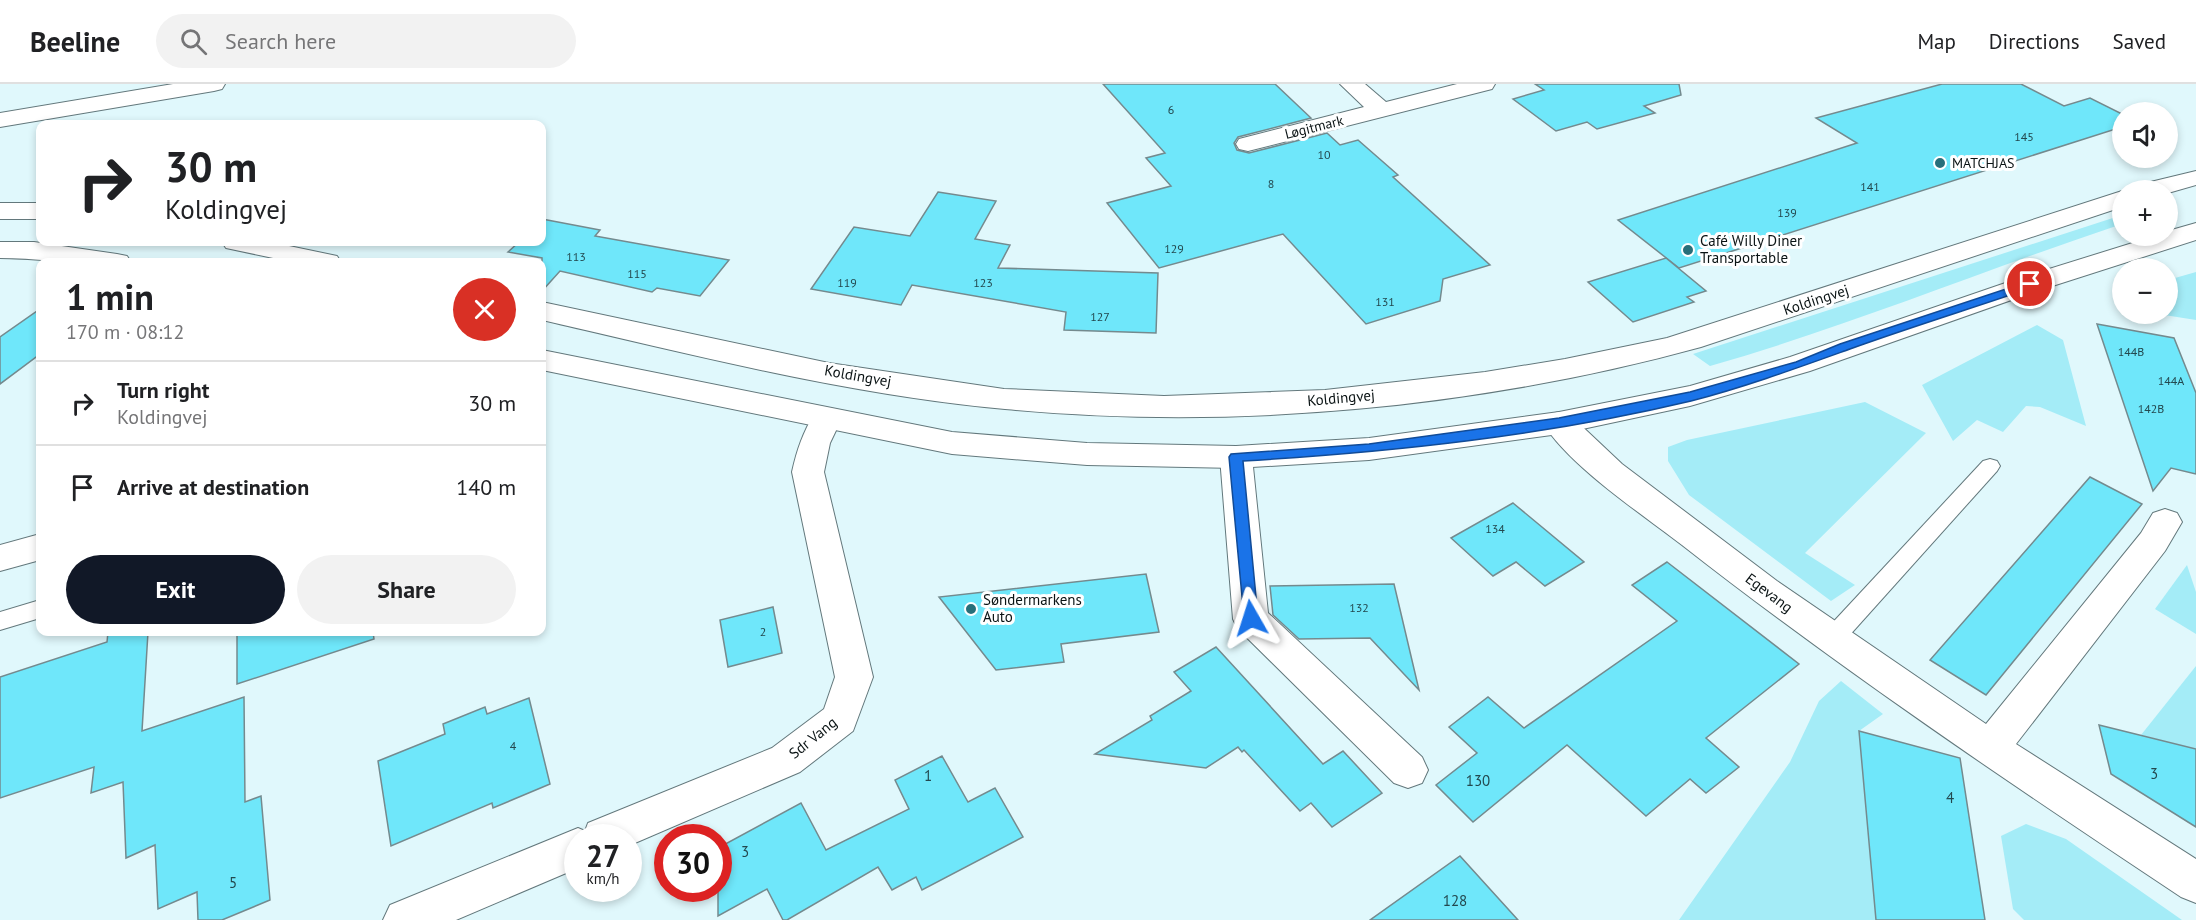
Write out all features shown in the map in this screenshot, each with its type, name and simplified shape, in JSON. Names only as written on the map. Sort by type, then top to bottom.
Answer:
[{"type":"main road","points":[[0,120],[214,84]]},
{"type":"main road","points":[[1351,84],[1381,110]]},
{"type":"main road","name":"Løgitmark","points":[[1248,144],[1484,84]]},
{"type":"main road","points":[[2178,182],[2196,178]]},
{"type":"main road","name":"Koldingvej","points":[[546,312],[870,380],[1004,399],[1136,407],[1289,403],[1401,393],[1509,378],[1646,352],[1776,314],[2112,202]]},
{"type":"main road","points":[[0,211],[36,211]]},
{"type":"main road","points":[[546,361],[826,420],[952,443],[1088,454],[1236,457],[1369,449],[1559,423],[1690,396],[1800,364],[2030,284],[2196,231]]},
{"type":"main road","points":[[253,246],[309,258]]},
{"type":"main road","points":[[0,250],[34,250],[89,258]]},
{"type":"main road","name":"Sdr Vang","points":[[634,824],[786,760],[839,718],[854,677],[808,472],[814,443],[826,420]]},
{"type":"main road","name":"Egevang","points":[[1559,423],[1578,444],[1617,476],[1832,640],[1989,749],[2196,883]]},
{"type":"main road","points":[[1236,457],[1251,618],[1408,770]]},
{"type":"main road","points":[[1989,749],[2153,542],[2165,522]]},
{"type":"main road","points":[[0,558],[36,548]]},
{"type":"main road","points":[[405,920],[564,854]]},
{"type":"lane","points":[[1832,640],[1990,466]]},
{"type":"lane","points":[[0,621],[36,610]]},
{"type":"shaded area","points":[[2112,218],[2112,227],[1865,316],[1762,350],[1710,366],[1693,354]]},
{"type":"shaded area","points":[[2196,272],[2196,320],[2178,317],[2178,277]]},
{"type":"shaded area","points":[[2037,325],[2063,340],[2086,426],[2040,407],[2026,406],[2003,432],[1977,420],[1953,441],[1922,385]]},
{"type":"shaded area","points":[[1865,402],[1926,433],[1805,553],[1855,585],[1831,601],[1689,495],[1668,461],[1668,447],[1687,440]]},
{"type":"shaded area","points":[[2187,565],[2196,592],[2196,634],[2155,609]]},
{"type":"shaded area","points":[[2196,666],[2196,749],[2141,735]]},
{"type":"shaded area","points":[[1841,681],[1883,714],[1859,731],[1876,920],[1679,920],[1790,762],[1819,701]]},
{"type":"shaded area","points":[[2026,824],[2066,839],[2182,920],[2024,920],[2013,909],[2001,836]]},
{"type":"building","points":[[1103,84],[1275,84],[1311,118],[1238,137],[1234,143],[1237,150],[1249,153],[1327,133],[1340,145],[1358,140],[1398,175],[1393,177],[1490,265],[1443,279],[1440,301],[1366,324],[1283,234],[1159,268],[1107,203],[1171,186],[1146,158],[1165,153]]},
{"type":"building","points":[[1535,84],[1679,84],[1681,95],[1644,106],[1655,113],[1597,129],[1587,122],[1556,131],[1513,99],[1544,90]]},
{"type":"building","points":[[1942,84],[2021,84],[2064,106],[2090,98],[2112,109],[2112,130],[1679,268],[1618,220],[1857,143],[1816,118]]},
{"type":"building","points":[[938,192],[996,201],[975,239],[1010,245],[998,268],[1158,273],[1156,333],[1064,330],[1066,312],[912,285],[901,305],[811,289],[854,227],[910,236]]},
{"type":"building","points":[[546,220],[600,230],[595,236],[729,260],[700,296],[657,288],[652,292],[560,271],[546,287],[546,258],[508,252],[515,246],[546,246]]},
{"type":"building","points":[[1666,258],[1706,291],[1687,297],[1694,302],[1633,322],[1588,282]]},
{"type":"building","points":[[36,312],[36,357],[0,384],[0,337]]},
{"type":"building","points":[[2097,324],[2174,338],[2196,393],[2196,474],[2171,468],[2153,491]]},
{"type":"building","points":[[2090,477],[2142,504],[1986,695],[1930,660]]},
{"type":"building","points":[[1513,503],[1584,562],[1545,586],[1516,562],[1493,576],[1451,538]]},
{"type":"building","points":[[1667,562],[1799,664],[1706,738],[1739,767],[1706,793],[1690,779],[1646,816],[1567,745],[1473,822],[1436,785],[1477,753],[1449,727],[1488,697],[1524,728],[1677,621],[1632,585]]},
{"type":"building","points":[[1146,574],[1159,632],[1061,644],[1064,662],[996,670],[939,597]]},
{"type":"building","points":[[1394,584],[1419,690],[1370,638],[1299,639],[1273,615],[1270,586]]},
{"type":"building","points":[[773,607],[782,653],[728,667],[720,620]]},
{"type":"building","points":[[108,636],[148,636],[142,731],[244,697],[245,802],[261,796],[270,900],[222,920],[198,920],[197,892],[158,909],[155,845],[126,858],[123,782],[91,793],[94,767],[0,798],[0,677],[107,642]]},
{"type":"building","points":[[237,636],[374,636],[374,639],[237,684]]},
{"type":"building","points":[[1216,647],[1323,764],[1343,751],[1382,793],[1332,827],[1311,803],[1300,811],[1244,750],[1242,752],[1238,747],[1206,768],[1095,754],[1152,720],[1150,716],[1191,691],[1174,672]]},
{"type":"building","points":[[529,698],[550,784],[493,808],[492,803],[391,846],[378,761],[445,734],[443,724],[485,707],[487,714]]},
{"type":"building","points":[[2099,725],[2196,749],[2196,827],[2111,774]]},
{"type":"building","points":[[1859,731],[1960,758],[1985,920],[1876,920]]},
{"type":"building","points":[[942,756],[968,802],[995,788],[1023,837],[922,890],[916,877],[892,890],[878,867],[787,920],[783,920],[767,889],[718,916],[718,902],[732,902],[732,840],[801,803],[826,850],[909,809],[895,780]]},
{"type":"building","points":[[1460,856],[1518,920],[1370,920]]},
{"type":"place","name":"MATCHJAS","points":[[1940,163]]},
{"type":"place","name":"Café Willy Diner Transportable","points":[[1688,250]]},
{"type":"place","name":"Søndermarkens Auto","points":[[971,609]]},
{"type":"route","points":[[1251,618],[1236,457],[1369,449],[1559,423],[1690,396],[1800,364],[2030,284]]}]
